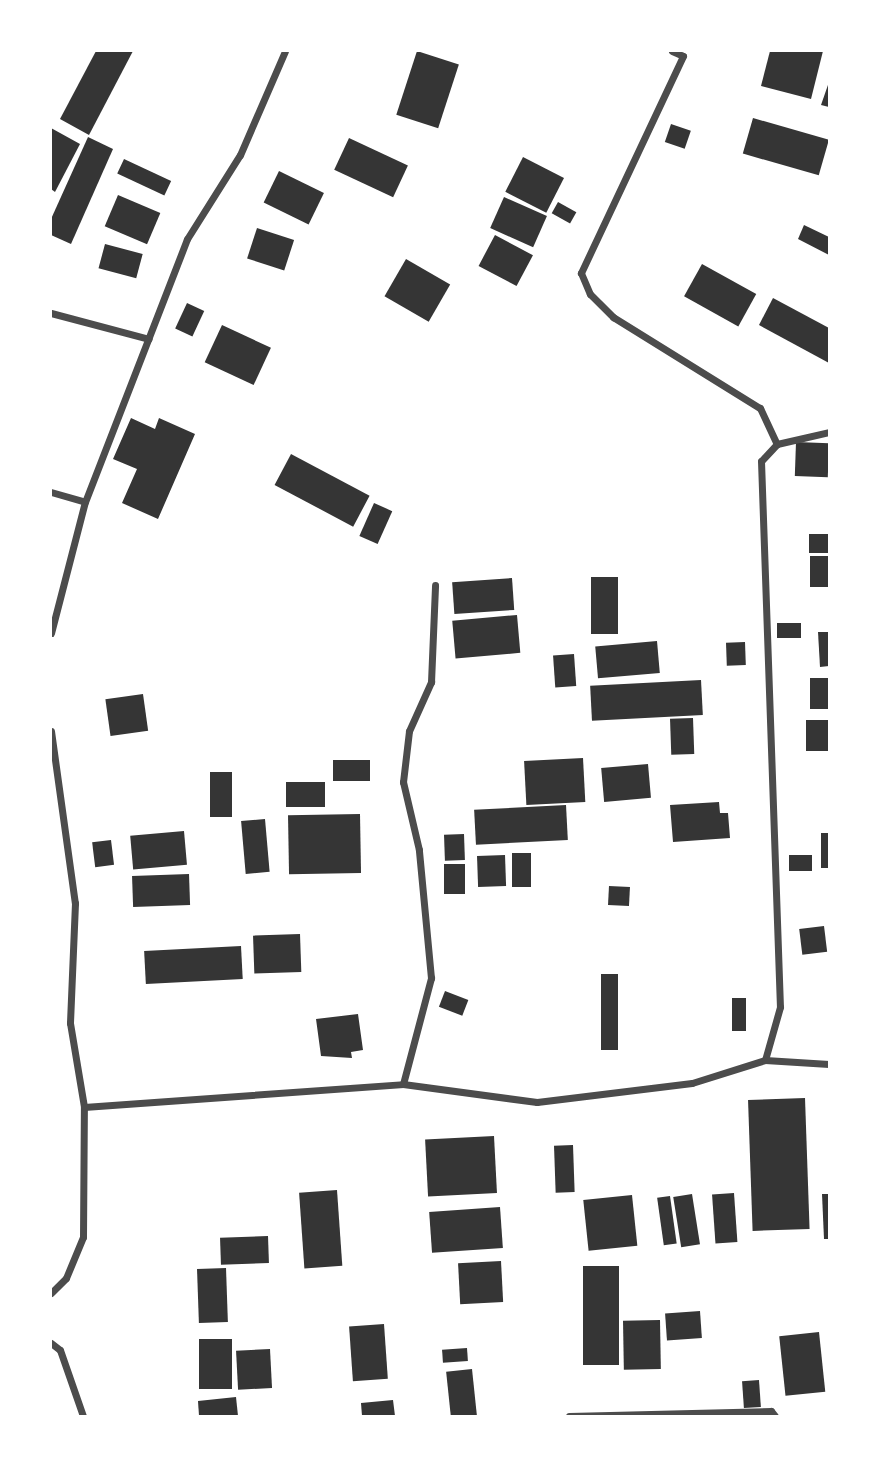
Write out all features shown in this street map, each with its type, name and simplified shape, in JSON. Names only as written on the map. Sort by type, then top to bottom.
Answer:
[{"type":"street","points":[[51,633],[85,502],[187,239],[240,155],[285,51]]},
{"type":"street","points":[[672,51],[683,56],[581,272],[590,294],[613,317],[760,408],[777,444]]},
{"type":"street","points":[[51,313],[149,339]]},
{"type":"street","points":[[765,1059],[780,1007],[761,461],[777,444],[829,432]]},
{"type":"street","points":[[51,492],[85,502]]},
{"type":"street","points":[[403,1084],[431,978],[419,850],[403,782],[409,732],[432,682],[435,585]]},
{"type":"street","points":[[51,731],[75,903],[70,1023],[84,1107],[83,1237],[66,1278],[51,1293]]},
{"type":"street","points":[[84,1107],[403,1084],[537,1102],[692,1083],[765,1059],[829,1064]]},
{"type":"street","points":[[51,1343],[60,1350],[83,1416]]},
{"type":"street","points":[[569,1416],[771,1411],[775,1416]]},
{"type":"building","points":[[96,51],[133,51],[89,135],[60,119]]},
{"type":"building","points":[[417,51],[459,65],[438,128],[396,115]]},
{"type":"building","points":[[770,51],[823,51],[811,99],[761,86]]},
{"type":"building","points":[[829,82],[829,107],[821,105]]},
{"type":"building","points":[[753,118],[829,140],[819,175],[743,154]]},
{"type":"building","points":[[671,124],[691,131],[685,149],[665,142]]},
{"type":"building","points":[[51,128],[80,144],[55,192],[51,189]]},
{"type":"building","points":[[88,137],[113,149],[71,244],[51,235],[51,219]]},
{"type":"building","points":[[349,138],[408,165],[393,197],[334,170]]},
{"type":"building","points":[[523,157],[564,178],[546,213],[505,192]]},
{"type":"building","points":[[124,159],[171,181],[164,195],[117,174]]},
{"type":"building","points":[[279,171],[324,193],[309,224],[264,202]]},
{"type":"building","points":[[118,195],[160,213],[147,244],[105,226]]},
{"type":"building","points":[[504,197],[547,216],[533,247],[490,228]]},
{"type":"building","points":[[558,202],[576,212],[570,224],[552,213]]},
{"type":"building","points":[[804,225],[829,237],[829,255],[798,239]]},
{"type":"building","points":[[257,228],[294,240],[284,270],[247,258]]},
{"type":"building","points":[[495,235],[533,255],[517,286],[479,266]]},
{"type":"building","points":[[105,244],[143,254],[136,278],[99,268]]},
{"type":"building","points":[[406,259],[450,284],[429,322],[384,296]]},
{"type":"building","points":[[702,264],[756,294],[738,326],[684,296]]},
{"type":"building","points":[[773,298],[829,328],[829,363],[759,325]]},
{"type":"building","points":[[187,303],[204,311],[192,336],[175,328]]},
{"type":"building","points":[[222,325],[271,348],[254,385],[205,362]]},
{"type":"building","points":[[131,418],[155,429],[159,418],[195,434],[158,519],[122,503],[137,469],[113,459]]},
{"type":"building","points":[[796,442],[829,443],[828,477],[795,476]]},
{"type":"building","points":[[291,454],[370,496],[353,527],[275,485]]},
{"type":"building","points":[[374,503],[392,511],[378,544],[359,536]]},
{"type":"building","points":[[809,534],[829,534],[829,553],[809,553]]},
{"type":"building","points":[[810,556],[829,556],[829,587],[810,587]]},
{"type":"building","points":[[591,577],[618,577],[618,634],[591,634]]},
{"type":"building","points":[[512,578],[514,610],[454,614],[452,582]]},
{"type":"building","points":[[517,615],[520,653],[456,659],[452,621]]},
{"type":"building","points":[[777,623],[801,623],[801,638],[777,638]]},
{"type":"building","points":[[818,632],[829,632],[829,666],[820,667]]},
{"type":"building","points":[[657,641],[660,673],[598,678],[595,646]]},
{"type":"building","points":[[745,642],[746,665],[727,666],[726,643]]},
{"type":"building","points":[[574,654],[576,686],[555,687],[553,655]]},
{"type":"building","points":[[810,678],[829,678],[829,709],[810,709]]},
{"type":"building","points":[[701,680],[703,715],[592,721],[590,686]]},
{"type":"building","points":[[143,694],[148,731],[111,736],[105,699]]},
{"type":"building","points":[[693,718],[694,754],[671,755],[670,719]]},
{"type":"building","points":[[806,720],[829,720],[829,751],[806,751]]},
{"type":"building","points":[[583,758],[585,802],[526,805],[524,761]]},
{"type":"building","points":[[333,760],[370,760],[370,781],[333,781]]},
{"type":"building","points":[[648,764],[651,798],[604,802],[601,768]]},
{"type":"building","points":[[210,772],[232,772],[232,817],[210,817]]},
{"type":"building","points":[[286,782],[325,782],[325,807],[286,807]]},
{"type":"building","points":[[719,802],[720,813],[728,813],[730,838],[673,842],[670,805]]},
{"type":"building","points":[[566,805],[568,840],[476,845],[474,810]]},
{"type":"building","points":[[360,814],[361,873],[289,874],[288,815]]},
{"type":"building","points":[[265,819],[270,872],[246,874],[241,821]]},
{"type":"building","points":[[184,831],[187,865],[133,870],[130,836]]},
{"type":"building","points":[[821,833],[829,833],[829,868],[821,868]]},
{"type":"building","points":[[464,834],[465,860],[445,861],[444,835]]},
{"type":"building","points":[[111,840],[114,865],[95,867],[92,842]]},
{"type":"building","points":[[512,853],[531,853],[531,887],[512,887]]},
{"type":"building","points":[[505,855],[506,886],[478,887],[477,856]]},
{"type":"building","points":[[789,855],[812,855],[812,871],[789,871]]},
{"type":"building","points":[[444,864],[465,864],[465,894],[444,894]]},
{"type":"building","points":[[189,874],[190,905],[133,907],[132,876]]},
{"type":"building","points":[[609,886],[630,887],[629,906],[608,905]]},
{"type":"building","points":[[824,926],[827,952],[802,955],[799,929]]},
{"type":"building","points":[[300,934],[301,972],[254,974],[253,936]]},
{"type":"building","points":[[241,946],[243,979],[146,984],[144,951]]},
{"type":"building","points":[[601,974],[618,974],[618,1050],[601,1050]]},
{"type":"building","points":[[445,991],[468,1000],[462,1016],[439,1007]]},
{"type":"building","points":[[732,998],[746,998],[746,1031],[732,1031]]},
{"type":"building","points":[[358,1014],[363,1050],[351,1052],[352,1058],[321,1056],[316,1019]]},
{"type":"building","points":[[805,1098],[810,1229],[753,1231],[748,1100]]},
{"type":"building","points":[[494,1136],[497,1193],[428,1197],[425,1140]]},
{"type":"building","points":[[573,1145],[575,1192],[556,1193],[554,1146]]},
{"type":"building","points":[[337,1190],[342,1266],[304,1268],[299,1193]]},
{"type":"building","points":[[734,1193],[737,1242],[715,1243],[712,1195]]},
{"type":"building","points":[[692,1194],[700,1244],[681,1247],[673,1197]]},
{"type":"building","points":[[822,1194],[829,1194],[829,1239],[824,1239]]},
{"type":"building","points":[[632,1195],[637,1246],[589,1251],[583,1200]]},
{"type":"building","points":[[670,1196],[677,1244],[664,1245],[657,1198]]},
{"type":"building","points":[[500,1207],[503,1248],[432,1253],[429,1212]]},
{"type":"building","points":[[268,1236],[269,1263],[221,1265],[220,1238]]},
{"type":"building","points":[[501,1261],[503,1302],[460,1304],[458,1263]]},
{"type":"building","points":[[583,1266],[619,1266],[619,1365],[583,1365]]},
{"type":"building","points":[[226,1268],[228,1322],[199,1323],[197,1269]]},
{"type":"building","points":[[700,1311],[702,1338],[667,1340],[665,1313]]},
{"type":"building","points":[[660,1320],[661,1369],[624,1370],[623,1321]]},
{"type":"building","points":[[384,1324],[388,1379],[353,1381],[349,1326]]},
{"type":"building","points":[[819,1332],[825,1392],[785,1396],[779,1336]]},
{"type":"building","points":[[199,1339],[232,1339],[232,1389],[199,1389]]},
{"type":"building","points":[[467,1348],[468,1361],[443,1363],[442,1350]]},
{"type":"building","points":[[270,1349],[272,1388],[238,1390],[236,1351]]},
{"type":"building","points":[[472,1369],[477,1416],[451,1416],[446,1372]]},
{"type":"building","points":[[759,1380],[761,1407],[744,1408],[742,1381]]},
{"type":"building","points":[[236,1397],[238,1416],[199,1416],[198,1401]]},
{"type":"building","points":[[393,1400],[395,1416],[362,1416],[361,1403]]}]
